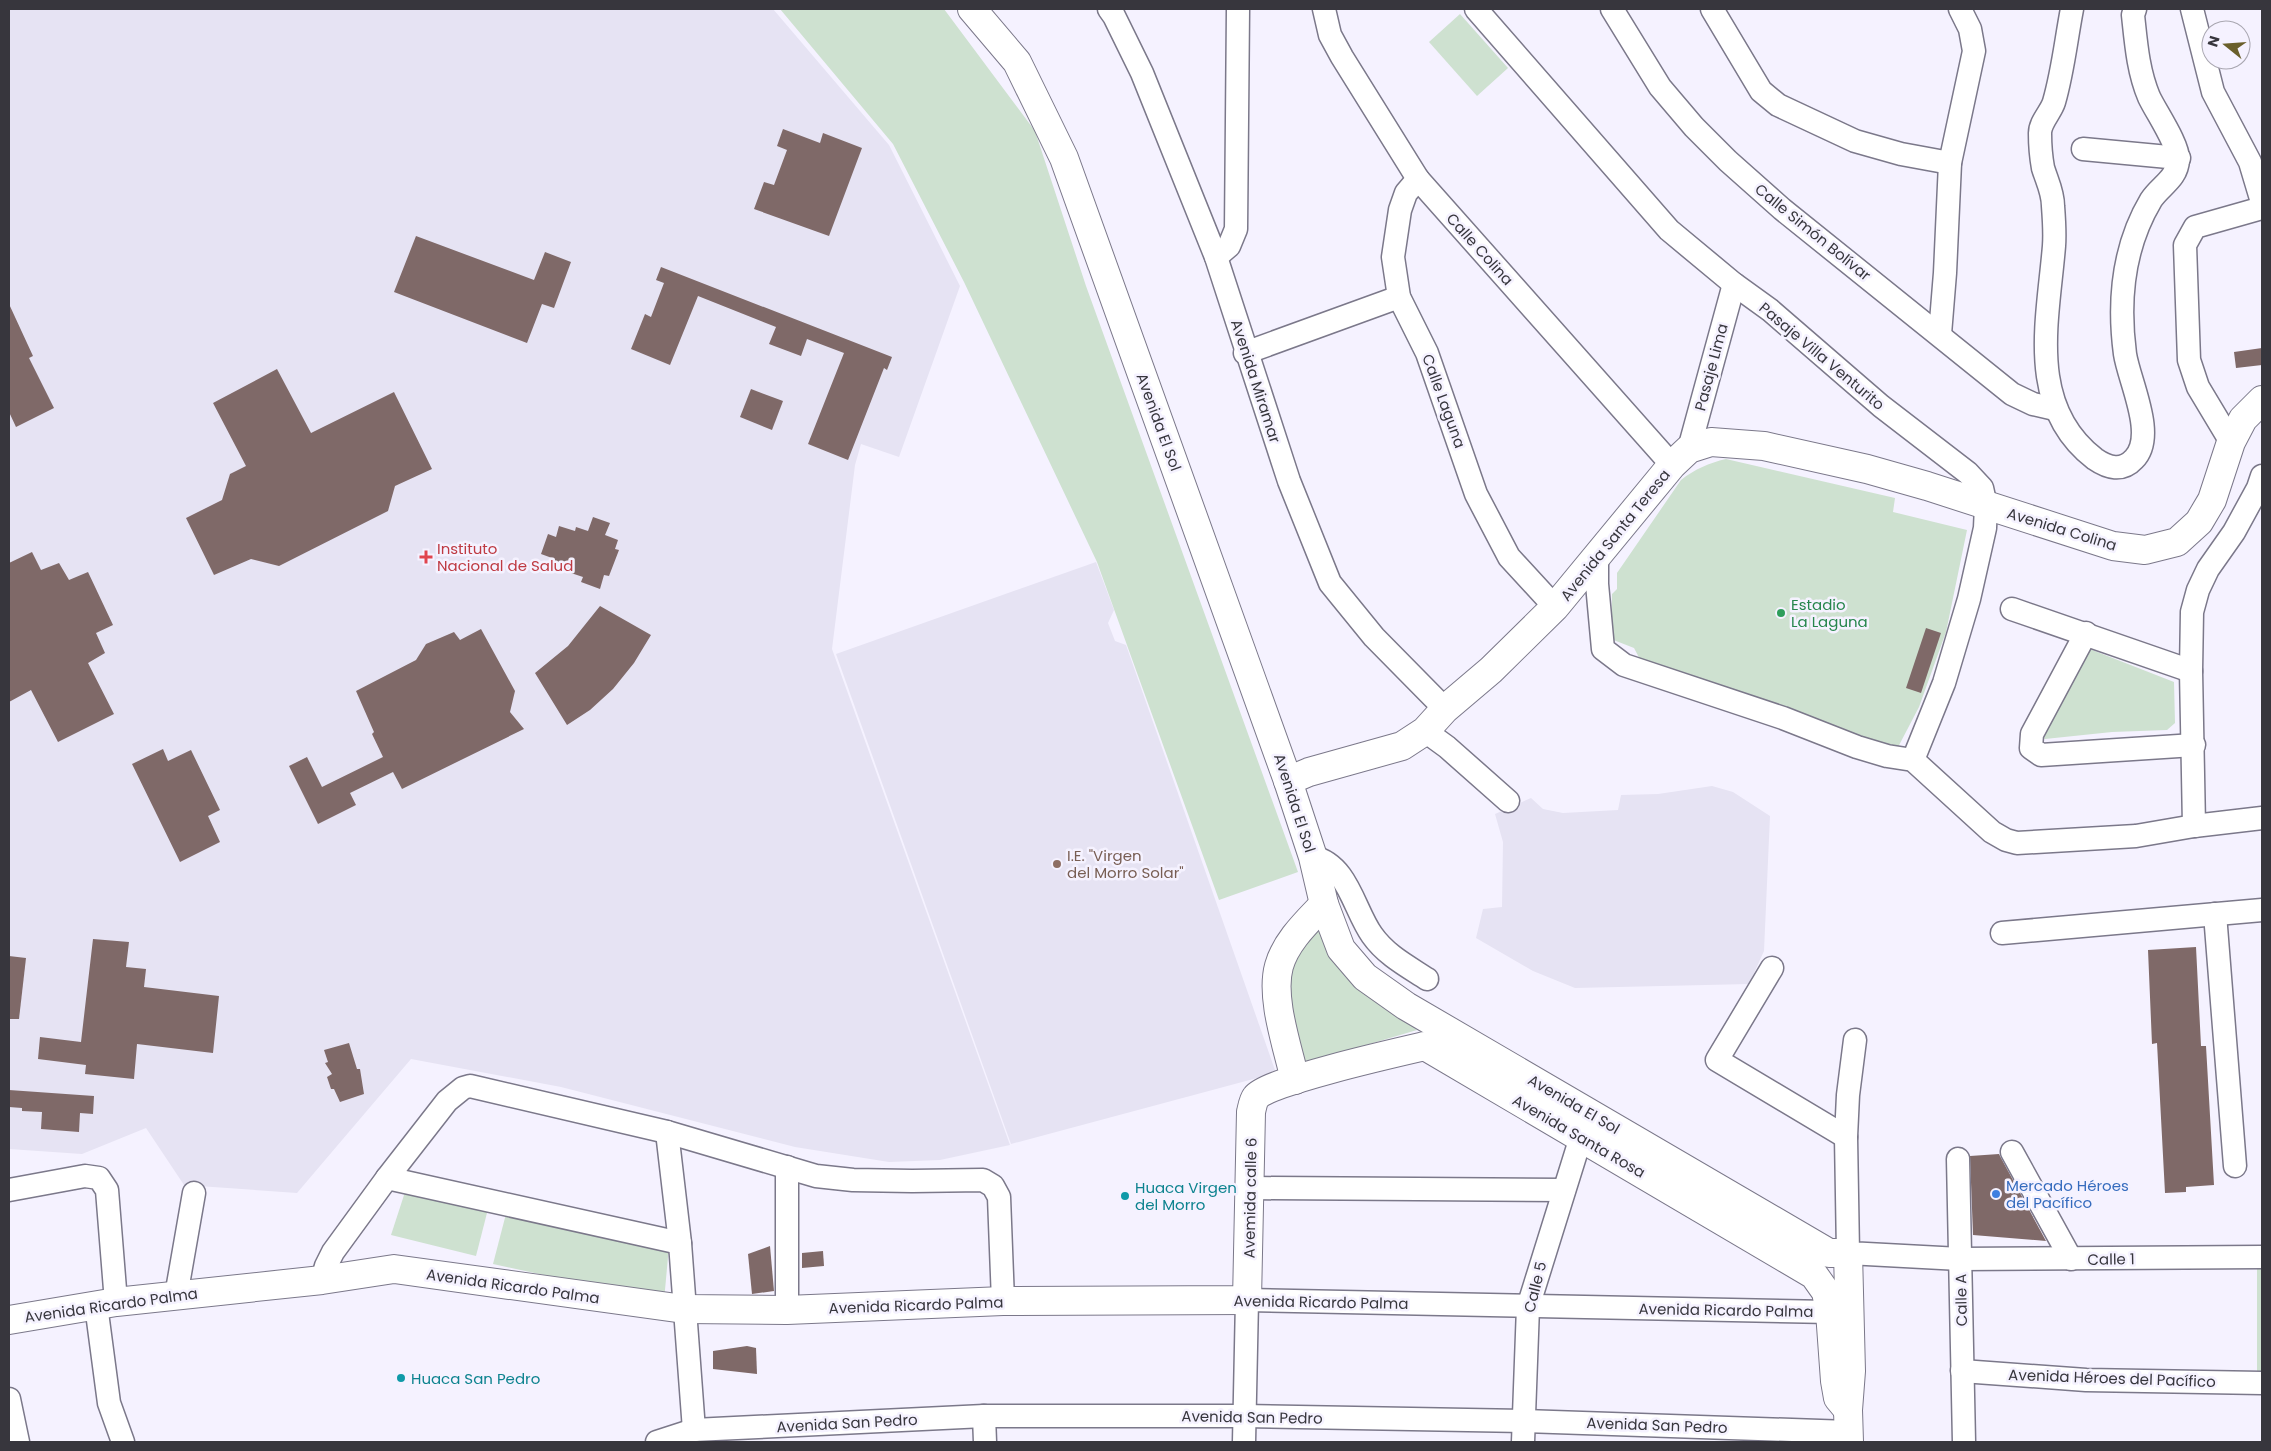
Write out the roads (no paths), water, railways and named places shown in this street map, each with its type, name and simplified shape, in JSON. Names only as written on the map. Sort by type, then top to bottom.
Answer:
[{"type":"street","name":"Avenida El Sol","points":[[972,9],[1017,62],[1064,158],[1288,781],[1313,857],[1324,904],[1341,949],[1365,978],[1406,1006],[1829,1254],[1848,1253],[1960,1259]]},
{"type":"street","name":"Avenida Miramar","points":[[1109,9],[1142,73],[1216,257],[1289,481],[1330,583],[1374,637],[1445,708]]},
{"type":"street","points":[[1216,257],[1229,246],[1236,229],[1238,9]]},
{"type":"street","name":"Calle Colina","points":[[1324,9],[1330,36],[1418,179],[1680,457]]},
{"type":"street","name":"Pasaje Villa Venturito","points":[[1476,9],[1669,230],[1734,284],[1770,310],[1881,406],[1968,474],[1982,488],[1986,506],[1985,528],[1969,599],[1944,683],[1913,760]]},
{"type":"street","name":"Calle Simón Bolívar","points":[[1612,9],[1660,87],[1694,127],[1728,162],[1790,216],[1940,334],[2012,394],[2032,404],[2055,410]]},
{"type":"street","points":[[1712,9],[1761,91],[1778,105],[1855,141],[1901,154],[1950,163]]},
{"type":"street","points":[[1940,334],[1950,163],[1974,52],[1970,29],[1960,9]]},
{"type":"street","points":[[2072,9],[2064,64],[2053,105],[2040,130],[2042,165],[2053,196],[2054,244],[2045,343],[2055,410],[2069,434],[2104,466],[2119,468],[2130,464],[2138,456],[2143,439],[2142,418],[2125,355],[2121,286],[2135,229],[2152,198],[2174,175],[2179,158],[2164,124],[2149,97],[2137,59],[2133,15],[2135,9]]},
{"type":"street","points":[[2192,9],[2213,92],[2250,162],[2262,202]]},
{"type":"street","points":[[2082,149],[2179,158]]},
{"type":"street","name":"Calle Laguna","points":[[1418,179],[1406,193],[1400,210],[1393,257],[1399,297],[1427,353],[1476,494],[1509,557],[1555,607]]},
{"type":"street","points":[[2231,442],[2198,387],[2189,360],[2185,245],[2195,227],[2262,208]]},
{"type":"street","name":"Pasaje Lima","points":[[1680,457],[1734,284]]},
{"type":"street","points":[[1246,353],[1399,297]]},
{"type":"street","name":"Avenida Colina","points":[[1986,506],[2112,546],[2145,550],[2177,542],[2199,522],[2212,500],[2231,442],[2243,419],[2262,400]]},
{"type":"street","points":[[1680,457],[1711,442],[1764,446],[1867,469],[1928,486],[1986,506]]},
{"type":"street","name":"Avenida Santa Teresa","points":[[1288,781],[1309,772],[1402,746],[1425,731],[1445,708],[1491,670],[1555,607],[1680,457]]},
{"type":"street","points":[[2194,826],[2194,745],[2191,671],[2192,612],[2198,590],[2208,569],[2234,532],[2258,488],[2262,476]]},
{"type":"street","points":[[1597,557],[1603,649],[1612,657],[1624,665],[1783,718],[1857,747],[1887,756],[1913,760],[1992,832],[2006,840],[2017,843],[2136,836],[2194,826],[2262,818]]},
{"type":"street","points":[[2012,608],[2191,671]]},
{"type":"street","points":[[2086,633],[2032,734],[2031,748],[2041,755],[2194,745]]},
{"type":"street","points":[[1425,731],[1447,747],[1508,801]]},
{"type":"street","points":[[1313,857],[1322,859],[1331,866],[1350,892],[1371,934],[1388,954],[1427,979]]},
{"type":"street","points":[[1295,1080],[1277,995],[1279,966],[1291,943],[1324,904]]},
{"type":"street","points":[[2002,933],[2262,910]]},
{"type":"street","points":[[2215,914],[2235,1166]]},
{"type":"street","points":[[1772,968],[1717,1060],[1846,1137]]},
{"type":"street","points":[[1848,1428],[1851,1371],[1846,1137],[1848,1096],[1855,1040]]},
{"type":"street","name":"Avenida Santa Rosa","points":[[1256,1097],[1267,1089],[1295,1080],[1425,1046],[1814,1275],[1826,1292],[1830,1312],[1835,1381],[1838,1398],[1848,1428]]},
{"type":"street","points":[[322,1280],[333,1252],[387,1178],[447,1101],[463,1088],[470,1086],[667,1132],[816,1176],[853,1180],[983,1180],[994,1186],[999,1196],[1003,1301]]},
{"type":"street","name":"Avemida calle 6","points":[[1247,1300],[1251,1188],[1251,1112],[1256,1097]]},
{"type":"street","points":[[667,1132],[680,1243],[684,1309],[675,1438]]},
{"type":"street","name":"Calle 5","points":[[1524,1432],[1528,1307],[1582,1137]]},
{"type":"street","points":[[2012,1152],[2071,1259]]},
{"type":"street","name":"Calle A","points":[[1958,1158],[1964,1442]]},
{"type":"street","points":[[787,1167],[787,1310]]},
{"type":"street","points":[[9,1190],[85,1176],[99,1178],[107,1190],[106,1304],[109,1403],[123,1442]]},
{"type":"street","points":[[387,1178],[680,1243]]},
{"type":"street","points":[[1251,1188],[1564,1190]]},
{"type":"street","points":[[176,1296],[194,1193]]},
{"type":"street","name":"Calle 1","points":[[1960,1259],[2262,1257]]},
{"type":"street","name":"Avenida Ricardo Palma","points":[[9,1320],[106,1304],[322,1280],[394,1269],[684,1309],[787,1310],[1003,1301],[1247,1300],[1830,1312]]},
{"type":"street","points":[[1244,1442],[1247,1300]]},
{"type":"street","name":"Avenida Héroes del Pacífico","points":[[1962,1371],[2086,1380],[2262,1384]]},
{"type":"street","points":[[9,1399],[18,1442]]},
{"type":"street","points":[[984,1416],[984,1442]]},
{"type":"street","name":"Avenida San Pedro","points":[[675,1438],[984,1416],[1244,1416],[1524,1432],[1848,1428]]},
{"type":"place","name":"Instituto Nacional de Salud","points":[[426,557]]},
{"type":"place","name":"Estadio La Laguna","points":[[1781,613]]},
{"type":"place","name":"I.E. \"Virgen del Morro Solar\"","points":[[1057,864]]},
{"type":"place","name":"Mercado Héroes del Pacífico","points":[[1996,1194]]},
{"type":"place","name":"Huaca Virgen del Morro","points":[[1125,1196]]},
{"type":"place","name":"Huaca San Pedro","points":[[401,1378]]}]
